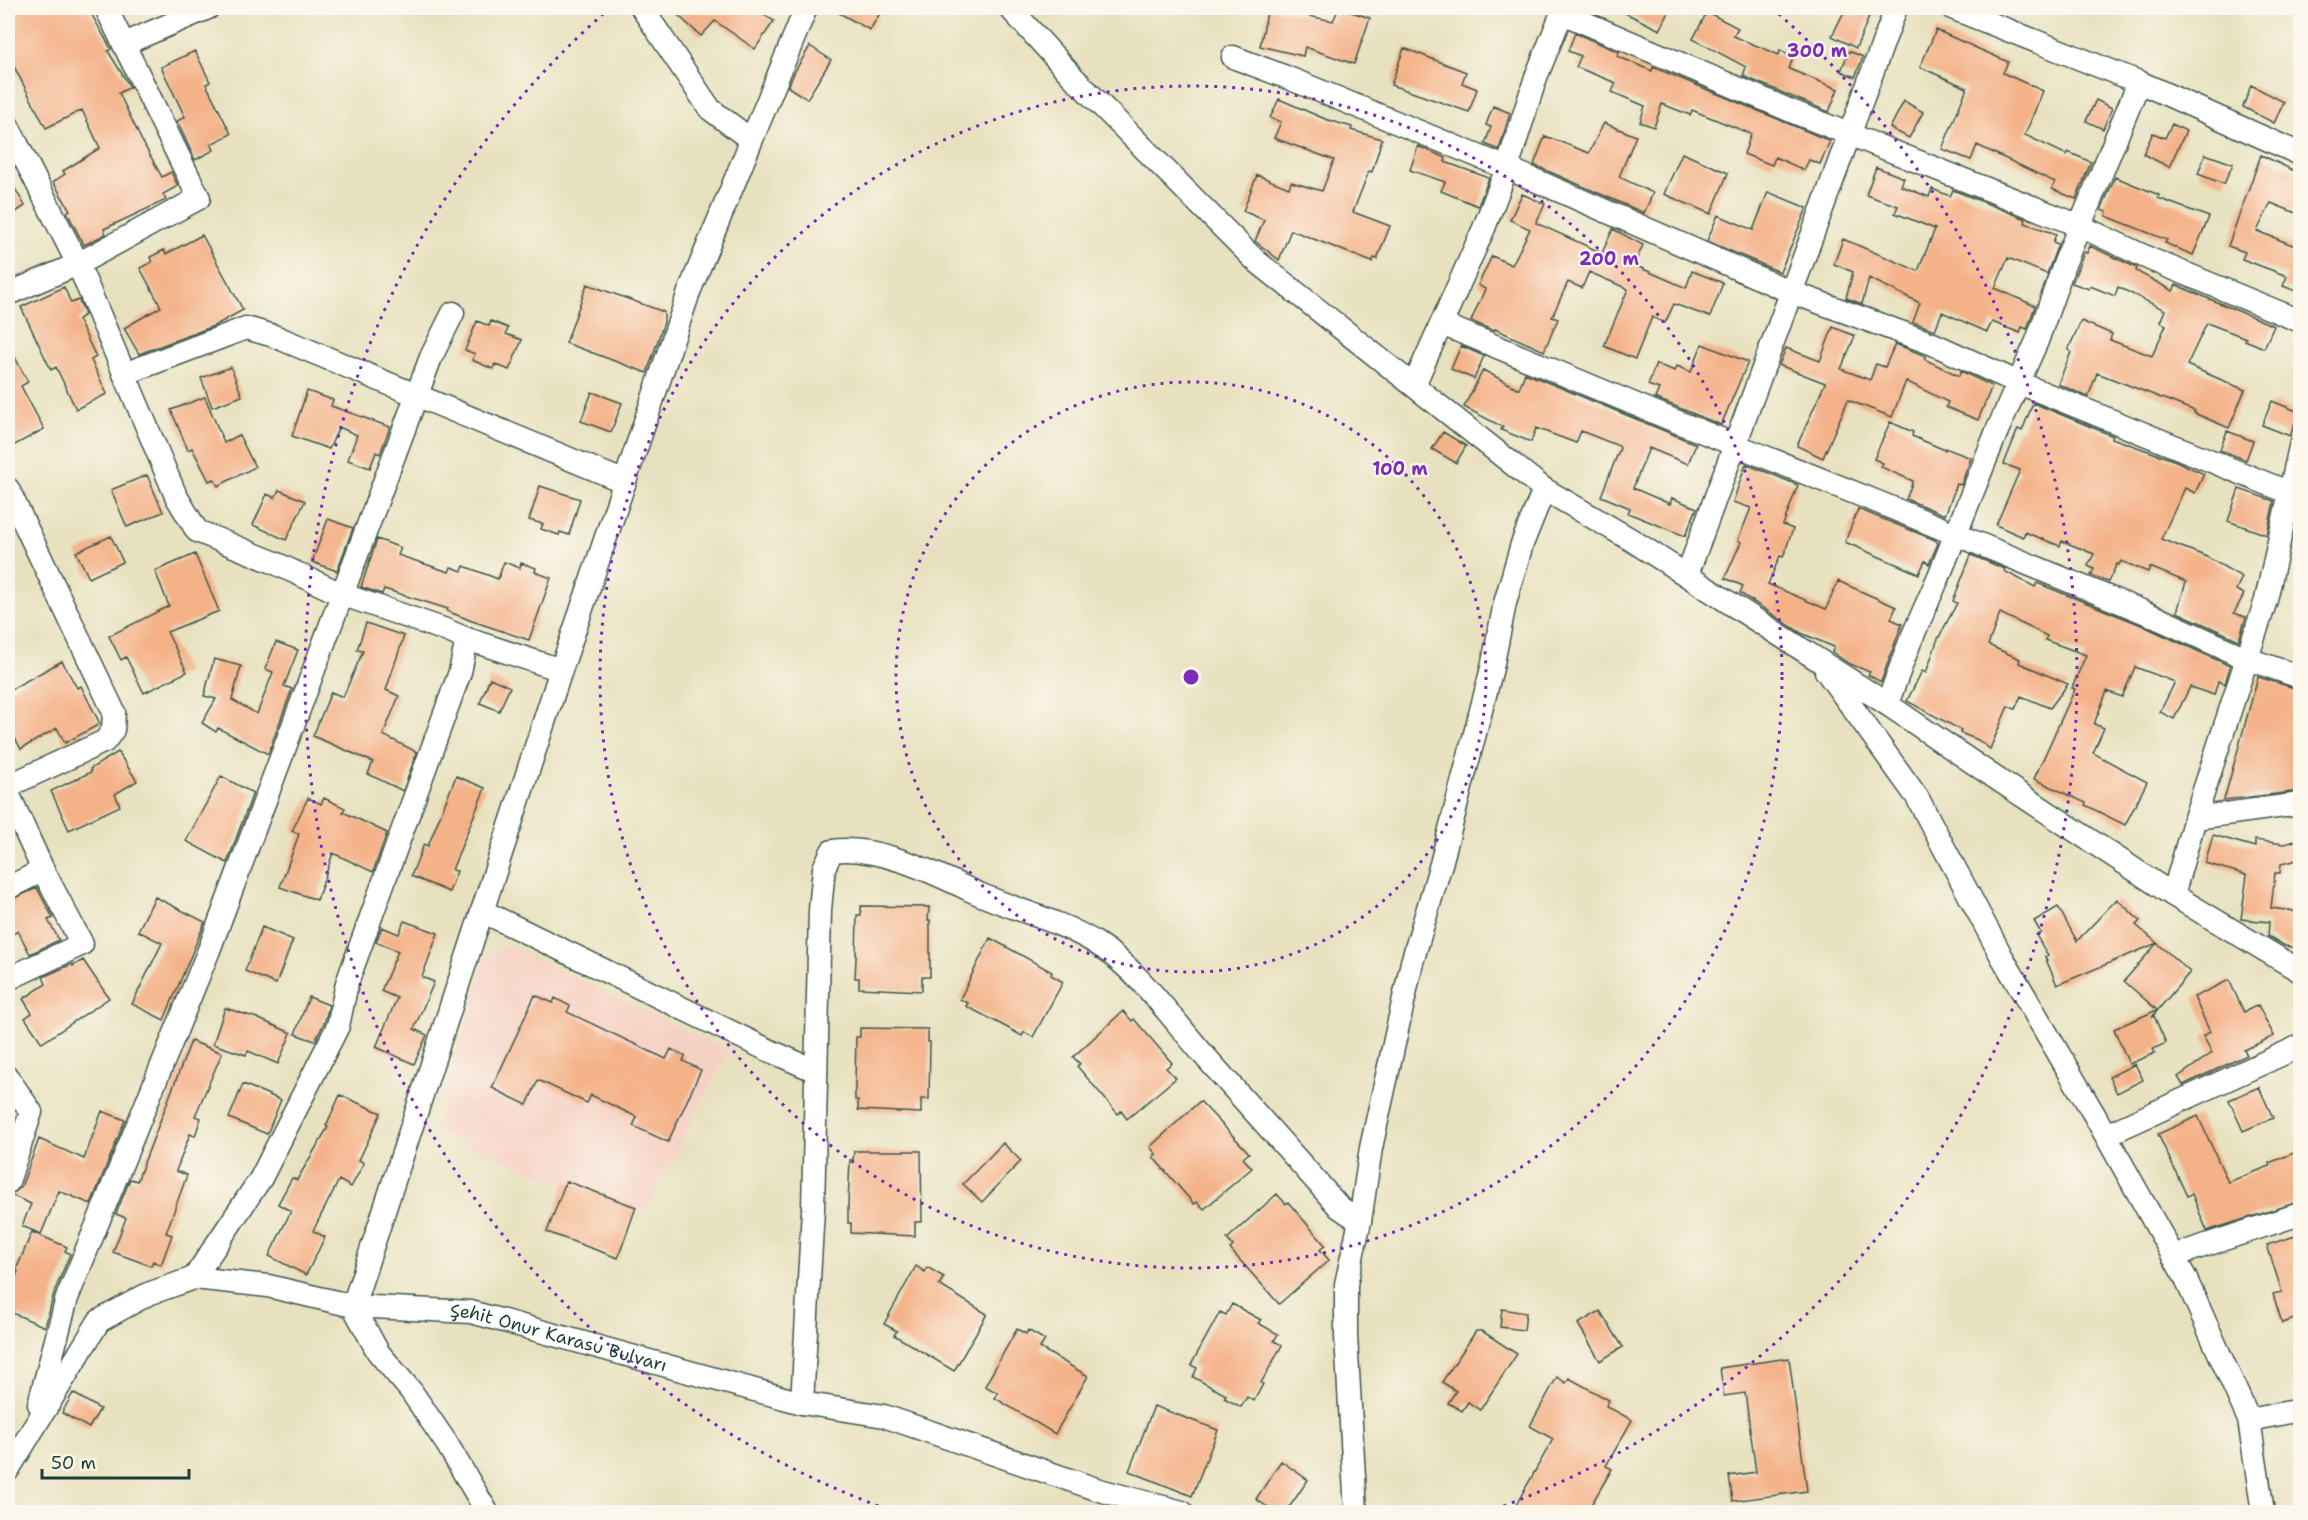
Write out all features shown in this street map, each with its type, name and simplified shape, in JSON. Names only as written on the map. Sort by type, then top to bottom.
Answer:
[{"type":"street","points":[[8,294],[78,264],[199,198],[106,8]]},
{"type":"street","points":[[124,44],[208,8]]},
{"type":"street","points":[[642,8],[710,109],[751,140]]},
{"type":"street","points":[[487,1512],[435,1426],[411,1391],[378,1352],[353,1305],[561,670],[689,292],[806,8]]},
{"type":"street","points":[[1010,8],[1073,77],[1255,260],[1545,489],[1630,539],[1887,704],[2173,895],[2301,971]]},
{"type":"street","points":[[1687,575],[1896,8]]},
{"type":"street","points":[[1952,8],[2139,82],[2301,154]]},
{"type":"street","points":[[1414,385],[1484,228],[1507,168],[1536,77],[1563,10],[1791,111],[2080,226],[2150,259],[2301,321]]},
{"type":"street","points":[[1233,57],[1507,168],[1791,292],[1933,344],[2019,383],[2290,493]]},
{"type":"street","points":[[1887,704],[1910,642],[1997,431],[2037,341],[2080,226],[2139,82]]},
{"type":"street","points":[[8,126],[78,264],[176,496],[197,531],[273,562],[341,594],[561,670]]},
{"type":"street","points":[[33,1429],[67,1298],[210,950],[416,396],[431,357],[453,312]]},
{"type":"street","points":[[1443,324],[2144,612],[2248,659],[2301,677]]},
{"type":"street","points":[[124,374],[246,328],[274,336],[625,482]]},
{"type":"street","points":[[2173,895],[2195,818],[2266,600],[2301,447]]},
{"type":"street","points":[[8,489],[114,712],[113,730],[105,741],[8,786]]},
{"type":"street","points":[[1356,1512],[1346,1336],[1346,1284],[1360,1221],[1371,1148],[1412,962],[1441,864],[1492,668],[1505,603],[1522,544],[1545,489]]},
{"type":"street","points":[[194,1278],[261,1178],[338,1026],[347,982],[460,672],[466,639]]},
{"type":"street","points":[[1820,662],[1917,797],[2002,957],[2106,1135],[2185,1277],[2249,1420],[2263,1512]]},
{"type":"street","points":[[8,793],[43,870],[82,944],[8,979]]},
{"type":"street","points":[[2195,818],[2301,804]]},
{"type":"street","points":[[802,1403],[813,1209],[820,910],[824,868],[832,851],[849,848],[921,866],[985,897],[1045,919],[1094,942],[1114,956],[1152,995],[1339,1207],[1360,1221]]},
{"type":"street","points":[[8,888],[43,870]]},
{"type":"street","points":[[482,911],[816,1071]]},
{"type":"street","points":[[2106,1135],[2301,1046]]},
{"type":"street","points":[[8,1078],[31,1112],[8,1182]]},
{"type":"street","points":[[2173,1256],[2301,1214]]},
{"type":"street","name":"Şehit Onur Karasu Bulvarı","points":[[8,1470],[99,1321],[148,1294],[194,1278],[268,1286],[353,1305],[471,1312],[802,1403],[884,1416],[1099,1490],[1182,1512]]},
{"type":"street","points":[[2249,1420],[2301,1410]]},
{"type":"shaded area","points":[[507,945],[729,1051],[641,1218],[434,1131],[486,955]]},
{"type":"building","points":[[8,8],[88,8],[111,49],[108,51],[130,87],[119,93],[141,139],[162,177],[171,172],[178,186],[163,194],[166,200],[104,229],[106,234],[84,245],[67,212],[70,210],[53,182],[65,174],[63,171],[100,148],[82,110],[46,128],[8,55]]},
{"type":"building","points":[[670,8],[753,8],[774,21],[755,49],[715,21],[701,36]]},
{"type":"building","points":[[830,8],[883,8],[870,30]]},
{"type":"building","points":[[1268,8],[1333,21],[1339,8],[1370,18],[1354,64],[1305,47],[1303,56],[1260,46]]},
{"type":"building","points":[[1615,8],[1671,8],[1660,30]]},
{"type":"building","points":[[1846,8],[1869,17],[1856,48],[1832,36]]},
{"type":"building","points":[[1707,12],[1738,28],[1733,36],[1779,55],[1780,50],[1793,57],[1789,69],[1838,89],[1829,112],[1743,76],[1746,67],[1693,39]]},
{"type":"building","points":[[1936,30],[2008,62],[2003,73],[2043,91],[2025,135],[2067,155],[2068,152],[2091,162],[2076,199],[2052,189],[2055,182],[1977,145],[1971,160],[1942,149],[1967,88],[1920,67]]},
{"type":"building","points":[[1575,33],[1619,52],[1617,56],[1652,71],[1653,67],[1830,141],[1820,164],[1809,160],[1804,170],[1775,157],[1772,165],[1744,154],[1751,134],[1692,110],[1690,115],[1662,104],[1654,127],[1640,122],[1645,106],[1612,92],[1616,83],[1576,67],[1581,56],[1568,51]]},
{"type":"building","points":[[810,46],[831,60],[807,99],[788,87]]},
{"type":"building","points":[[1404,48],[1466,72],[1462,83],[1477,89],[1469,112],[1391,85]]},
{"type":"building","points":[[195,51],[210,82],[206,84],[231,134],[211,144],[214,150],[195,160],[177,121],[185,117],[161,67]]},
{"type":"building","points":[[1849,51],[1863,57],[1855,77],[1841,71]]},
{"type":"building","points":[[2251,85],[2284,102],[2274,123],[2243,107]]},
{"type":"building","points":[[1279,99],[1325,119],[1352,127],[1351,130],[1382,139],[1372,172],[1369,171],[1353,212],[1390,226],[1377,259],[1374,258],[1372,262],[1291,230],[1279,260],[1255,241],[1264,220],[1243,211],[1257,175],[1289,188],[1291,182],[1322,191],[1334,160],[1274,138],[1281,122],[1270,118]]},
{"type":"building","points":[[2096,100],[2112,108],[2103,129],[2086,121]]},
{"type":"building","points":[[1904,101],[1923,112],[1909,138],[1890,128]]},
{"type":"building","points":[[1493,106],[1510,113],[1499,150],[1485,144],[1491,127],[1486,125]]},
{"type":"building","points":[[1604,123],[1636,136],[1619,177],[1653,193],[1644,213],[1534,165],[1545,136],[1589,153]]},
{"type":"building","points":[[2172,124],[2186,131],[2169,167],[2143,154],[2153,133],[2165,138]]},
{"type":"building","points":[[1418,146],[1446,158],[1445,162],[1489,178],[1478,206],[1441,191],[1445,182],[1410,170]]},
{"type":"building","points":[[1682,153],[1728,173],[1711,214],[1664,194]]},
{"type":"building","points":[[2205,154],[2233,164],[2224,184],[2198,174]]},
{"type":"building","points":[[2261,155],[2301,174],[2301,215],[2271,203],[2257,231],[2298,247],[2301,244],[2301,293],[2283,286],[2287,276],[2242,259],[2245,252],[2228,246]]},
{"type":"building","points":[[1876,167],[1904,178],[1901,186],[1929,197],[1932,189],[1950,196],[1953,190],[2026,219],[2025,223],[2056,234],[2053,242],[2058,244],[2047,274],[2008,258],[1995,288],[2035,306],[2027,329],[2022,327],[2020,333],[1992,322],[1987,332],[1942,312],[1935,330],[1913,322],[1920,303],[1869,278],[1862,304],[1846,298],[1853,272],[1834,264],[1843,239],[1918,271],[1935,229],[1895,213],[1898,206],[1866,195]]},
{"type":"building","points":[[8,176],[25,206],[8,217]]},
{"type":"building","points":[[2115,177],[2159,195],[2158,198],[2209,217],[2193,255],[2165,243],[2167,240],[2106,216],[2107,212],[2101,210]]},
{"type":"building","points":[[1768,192],[1807,208],[1780,272],[1707,241],[1718,215],[1753,230]]},
{"type":"building","points":[[1522,194],[1545,204],[1536,223],[1602,253],[1613,229],[1643,245],[1634,265],[1686,288],[1692,271],[1723,283],[1710,317],[1674,304],[1665,323],[1652,317],[1635,359],[1604,346],[1628,289],[1589,272],[1582,288],[1568,282],[1552,317],[1558,319],[1544,351],[1471,321],[1485,289],[1478,285],[1492,256],[1512,265],[1530,229],[1510,220]]},
{"type":"building","points":[[202,235],[243,310],[216,325],[139,354],[124,328],[161,307],[140,268],[152,262],[150,257],[164,250],[166,254]]},
{"type":"building","points":[[2090,246],[2137,268],[2136,271],[2173,291],[2176,285],[2274,326],[2264,348],[2245,340],[2246,338],[2207,323],[2187,365],[2245,390],[2229,428],[2194,413],[2195,411],[2097,373],[2088,397],[2058,384],[2071,352],[2068,350],[2081,321],[2112,334],[2110,340],[2152,356],[2166,325],[2160,322],[2165,310],[2118,287],[2115,296],[2090,286],[2089,289],[2072,283],[2084,252],[2087,253]]},
{"type":"building","points":[[587,284],[664,312],[664,322],[647,373],[566,343]]},
{"type":"building","points":[[64,287],[71,303],[79,300],[85,315],[78,319],[96,357],[91,360],[107,394],[76,409],[56,367],[51,370],[21,307]]},
{"type":"building","points":[[477,321],[489,326],[491,321],[508,328],[506,334],[522,340],[509,370],[495,364],[493,369],[472,360],[475,354],[465,350]]},
{"type":"building","points":[[1833,327],[1855,336],[1841,369],[1870,380],[1876,364],[1885,367],[1895,344],[1926,356],[1924,359],[1959,376],[1961,371],[1992,386],[1978,420],[1946,407],[1948,402],[1906,381],[1892,417],[1848,400],[1823,458],[1797,446],[1825,383],[1779,365],[1786,348],[1820,361]]},
{"type":"building","points":[[8,344],[28,382],[21,386],[44,429],[13,446],[8,436]]},
{"type":"building","points":[[1702,344],[1748,362],[1721,425],[1655,398],[1659,389],[1648,385],[1656,364],[1675,371],[1677,366],[1691,372]]},
{"type":"building","points":[[1461,346],[1484,356],[1474,379],[1451,369]]},
{"type":"building","points":[[231,367],[242,396],[212,407],[201,378]]},
{"type":"building","points":[[1483,370],[1519,389],[1525,373],[1696,444],[1688,464],[1649,448],[1633,488],[1670,504],[1672,498],[1697,508],[1685,536],[1628,513],[1630,508],[1601,496],[1619,446],[1581,431],[1576,443],[1536,428],[1531,442],[1501,430],[1503,427],[1464,407]]},
{"type":"building","points":[[307,391],[333,400],[331,406],[390,427],[380,454],[376,452],[370,468],[348,460],[357,435],[339,427],[329,449],[292,436]]},
{"type":"building","points":[[592,392],[622,403],[611,432],[581,421]]},
{"type":"building","points":[[205,397],[224,443],[239,435],[255,467],[218,486],[214,479],[209,481],[192,448],[188,450],[171,410]]},
{"type":"building","points":[[2272,401],[2299,412],[2290,436],[2262,425]]},
{"type":"building","points":[[2033,403],[2113,436],[2112,438],[2176,461],[2204,474],[2195,493],[2185,488],[2161,539],[2205,556],[2242,577],[2236,590],[2244,594],[2234,613],[2246,617],[2239,640],[2177,612],[2186,582],[2150,567],[2148,572],[2121,561],[2119,565],[2117,564],[2108,582],[2091,575],[2094,569],[2088,566],[2094,554],[2062,541],[2060,546],[2025,532],[2023,537],[1996,525],[2020,470],[2004,464],[2018,429],[2022,431]]},
{"type":"building","points":[[1890,422],[1913,432],[1912,436],[1971,458],[1961,485],[1957,484],[1945,515],[1906,499],[1913,481],[1881,467],[1883,463],[1874,459]]},
{"type":"building","points":[[2227,431],[2253,441],[2246,460],[2220,450]]},
{"type":"building","points":[[1443,432],[1466,446],[1456,463],[1432,449]]},
{"type":"building","points":[[1746,464],[1798,485],[1783,525],[1793,529],[1783,557],[1780,556],[1768,584],[1826,609],[1838,581],[1896,607],[1891,619],[1902,624],[1881,682],[1868,675],[1870,672],[1848,663],[1832,652],[1834,647],[1801,633],[1740,593],[1743,586],[1725,578],[1741,542],[1738,540],[1751,508],[1733,502]]},
{"type":"building","points":[[147,475],[163,512],[127,527],[111,490]]},
{"type":"building","points":[[540,486],[580,499],[569,535],[560,532],[559,535],[541,529],[543,524],[529,520]]},
{"type":"building","points":[[2239,489],[2274,501],[2267,535],[2228,521]]},
{"type":"building","points":[[279,490],[305,501],[286,540],[253,525],[267,494],[275,498]]},
{"type":"building","points":[[1858,509],[1935,540],[1938,543],[1929,564],[1925,561],[1919,574],[1845,542]]},
{"type":"building","points":[[328,519],[353,528],[337,571],[312,562]]},
{"type":"building","points":[[111,536],[123,562],[89,578],[76,552]]},
{"type":"building","points":[[377,539],[401,548],[398,555],[449,572],[451,567],[462,571],[464,566],[498,579],[504,562],[520,568],[521,563],[536,568],[535,572],[551,578],[529,640],[472,621],[447,611],[448,609],[384,589],[382,594],[361,587]]},
{"type":"building","points":[[195,554],[219,611],[167,632],[187,672],[144,693],[126,657],[121,660],[109,636],[169,606],[155,571]]},
{"type":"building","points":[[1971,555],[2005,569],[2004,571],[2035,587],[2037,583],[2139,624],[2230,666],[2225,684],[2218,681],[2214,695],[2190,687],[2174,719],[2160,712],[2175,682],[2135,667],[2122,697],[2107,691],[2094,724],[2104,728],[2093,753],[2147,782],[2125,825],[2085,805],[2086,803],[2034,779],[2075,689],[2072,688],[2086,655],[2045,640],[2047,636],[2000,613],[1988,645],[2020,659],[2019,663],[2068,684],[2050,708],[2021,696],[2015,709],[2008,706],[1990,749],[1978,740],[1960,733],[1961,730],[1907,701],[1922,671],[1926,673],[1937,641],[1957,603],[1953,601]]},
{"type":"building","points":[[366,623],[404,636],[386,690],[399,696],[383,735],[417,752],[403,791],[368,774],[373,762],[313,736],[331,692],[343,697],[363,651],[357,650]]},
{"type":"building","points":[[276,642],[298,650],[284,686],[292,689],[268,754],[218,728],[216,732],[202,723],[216,699],[204,696],[214,659],[241,666],[232,700],[257,714],[273,672],[265,669]]},
{"type":"building","points":[[62,661],[77,688],[81,686],[100,724],[65,743],[57,728],[21,749],[8,726],[8,691]]},
{"type":"building","points":[[2258,677],[2301,690],[2301,791],[2224,800]]},
{"type":"building","points":[[490,678],[510,687],[499,711],[480,703]]},
{"type":"building","points":[[118,752],[137,781],[115,794],[120,806],[69,830],[51,791],[91,772],[90,769]]},
{"type":"building","points":[[221,776],[253,793],[227,863],[186,841]]},
{"type":"building","points":[[456,776],[485,788],[452,870],[457,871],[449,892],[411,876],[424,844],[428,846]]},
{"type":"building","points":[[308,798],[321,804],[324,798],[345,808],[343,812],[387,833],[373,872],[333,853],[317,900],[280,887],[299,834],[292,831]]},
{"type":"building","points":[[2213,835],[2255,847],[2255,840],[2284,844],[2301,839],[2301,859],[2281,864],[2280,873],[2275,873],[2271,908],[2301,912],[2297,948],[2285,946],[2268,936],[2269,922],[2241,919],[2247,875],[2205,863]]},
{"type":"building","points":[[37,888],[53,918],[48,920],[59,940],[30,954],[18,931],[8,937],[8,901]]},
{"type":"building","points":[[155,897],[205,922],[164,1020],[132,1004],[162,943],[138,931]]},
{"type":"building","points":[[2117,899],[2140,921],[2136,925],[2157,943],[2057,985],[2045,957],[2048,956],[2036,935],[2041,933],[2034,921],[2058,907],[2077,941]]},
{"type":"building","points":[[861,906],[929,907],[930,977],[922,977],[922,991],[859,988],[859,978],[855,978],[857,915],[861,915]]},
{"type":"building","points":[[404,921],[438,933],[422,977],[434,982],[414,1029],[427,1035],[414,1064],[376,1047],[397,998],[381,991],[398,951],[376,942],[382,927],[399,934]]},
{"type":"building","points":[[262,927],[293,940],[276,984],[245,971]]},
{"type":"building","points":[[990,938],[1052,972],[1051,975],[1063,982],[1033,1037],[1024,1032],[1022,1036],[966,1006],[968,1003],[960,999]]},
{"type":"building","points":[[2157,943],[2190,972],[2152,1017],[2154,1016],[2166,1043],[2153,1049],[2155,1053],[2129,1064],[2114,1029],[2157,1010],[2124,981]]},
{"type":"building","points":[[83,960],[109,998],[42,1043],[25,1018],[32,1013],[23,999],[46,984],[43,977]]},
{"type":"building","points":[[2229,980],[2244,1012],[2258,1005],[2274,1036],[2244,1050],[2247,1055],[2183,1085],[2178,1077],[2212,1053],[2203,1036],[2210,1032],[2194,997]]},
{"type":"building","points":[[535,995],[553,1003],[555,998],[570,1006],[567,1012],[666,1059],[671,1049],[685,1056],[683,1061],[701,1070],[668,1142],[633,1126],[637,1117],[591,1095],[587,1103],[538,1080],[527,1105],[492,1088]]},
{"type":"building","points":[[309,997],[329,1005],[325,1021],[315,1041],[295,1034]]},
{"type":"building","points":[[225,1008],[257,1018],[291,1033],[278,1064],[248,1051],[246,1055],[213,1044]]},
{"type":"building","points":[[1123,1011],[1132,1021],[1134,1019],[1172,1063],[1166,1068],[1176,1078],[1127,1119],[1121,1111],[1118,1114],[1077,1066],[1080,1064],[1073,1057]]},
{"type":"building","points":[[860,1028],[928,1029],[928,1042],[930,1042],[929,1099],[921,1099],[921,1113],[858,1110],[858,1100],[855,1100],[856,1037],[860,1037]]},
{"type":"building","points":[[191,1041],[222,1053],[195,1116],[201,1118],[195,1136],[190,1134],[176,1171],[187,1175],[166,1233],[172,1235],[161,1265],[153,1261],[151,1266],[113,1252],[126,1218],[116,1214],[130,1179],[137,1181]]},
{"type":"building","points":[[2135,1064],[2143,1080],[2117,1093],[2109,1077]]},
{"type":"building","points":[[243,1084],[281,1100],[267,1134],[229,1118]]},
{"type":"building","points":[[2259,1087],[2273,1118],[2243,1131],[2229,1100]]},
{"type":"building","points":[[340,1095],[381,1113],[359,1160],[364,1163],[351,1187],[339,1180],[313,1231],[325,1237],[306,1275],[269,1256],[291,1211],[278,1204],[292,1178],[297,1180],[328,1127],[326,1126]]},
{"type":"building","points":[[1200,1101],[1249,1153],[1243,1158],[1252,1168],[1204,1209],[1197,1202],[1194,1204],[1153,1157],[1156,1154],[1150,1147]]},
{"type":"building","points":[[102,1111],[125,1120],[91,1204],[59,1191],[41,1234],[22,1226],[31,1204],[11,1195],[21,1187],[39,1139],[84,1159]]},
{"type":"building","points":[[2198,1116],[2228,1182],[2270,1166],[2269,1163],[2301,1150],[2301,1201],[2207,1231],[2192,1194],[2187,1196],[2158,1134]]},
{"type":"building","points":[[1003,1143],[1021,1161],[982,1202],[963,1184]]},
{"type":"building","points":[[854,1151],[921,1151],[922,1222],[915,1222],[915,1236],[851,1233],[851,1223],[848,1223],[848,1204],[850,1160],[853,1160]]},
{"type":"building","points":[[566,1181],[636,1207],[618,1258],[547,1232]]},
{"type":"building","points":[[1277,1194],[1286,1204],[1288,1202],[1325,1245],[1320,1250],[1329,1260],[1279,1304],[1230,1249],[1233,1246],[1227,1239]]},
{"type":"building","points":[[32,1232],[67,1247],[65,1251],[70,1254],[54,1293],[45,1327],[8,1311],[8,1298],[18,1271],[16,1270]]},
{"type":"building","points":[[2295,1236],[2301,1255],[2301,1317],[2282,1323],[2273,1294],[2282,1292],[2267,1245]]},
{"type":"building","points":[[916,1266],[925,1272],[927,1267],[944,1277],[939,1285],[987,1314],[954,1371],[894,1335],[897,1331],[884,1324]]},
{"type":"building","points":[[1232,1304],[1261,1320],[1258,1323],[1278,1334],[1274,1341],[1282,1345],[1254,1401],[1247,1397],[1241,1407],[1224,1398],[1226,1395],[1193,1377],[1197,1368],[1191,1365],[1220,1312],[1226,1315]]},
{"type":"building","points":[[1502,1309],[1526,1313],[1524,1330],[1500,1327]]},
{"type":"building","points":[[1600,1311],[1623,1347],[1600,1361],[1578,1324]]},
{"type":"building","points":[[1017,1329],[1026,1334],[1028,1330],[1045,1340],[1040,1348],[1088,1376],[1055,1434],[995,1398],[998,1393],[985,1386]]},
{"type":"building","points":[[1476,1331],[1482,1331],[1517,1354],[1480,1410],[1468,1402],[1462,1411],[1448,1403],[1456,1391],[1442,1382]]},
{"type":"building","points":[[1789,1358],[1807,1491],[1733,1501],[1729,1476],[1756,1472],[1745,1393],[1724,1396],[1720,1368]]},
{"type":"building","points":[[1557,1377],[1566,1383],[1569,1378],[1609,1400],[1606,1406],[1632,1420],[1606,1466],[1612,1469],[1587,1512],[1512,1512],[1553,1439],[1530,1426]]},
{"type":"building","points":[[73,1393],[100,1409],[89,1428],[62,1413]]},
{"type":"building","points":[[1154,1406],[1218,1430],[1192,1496],[1129,1471]]},
{"type":"building","points":[[1281,1461],[1308,1480],[1286,1512],[1275,1512],[1256,1499]]}]
